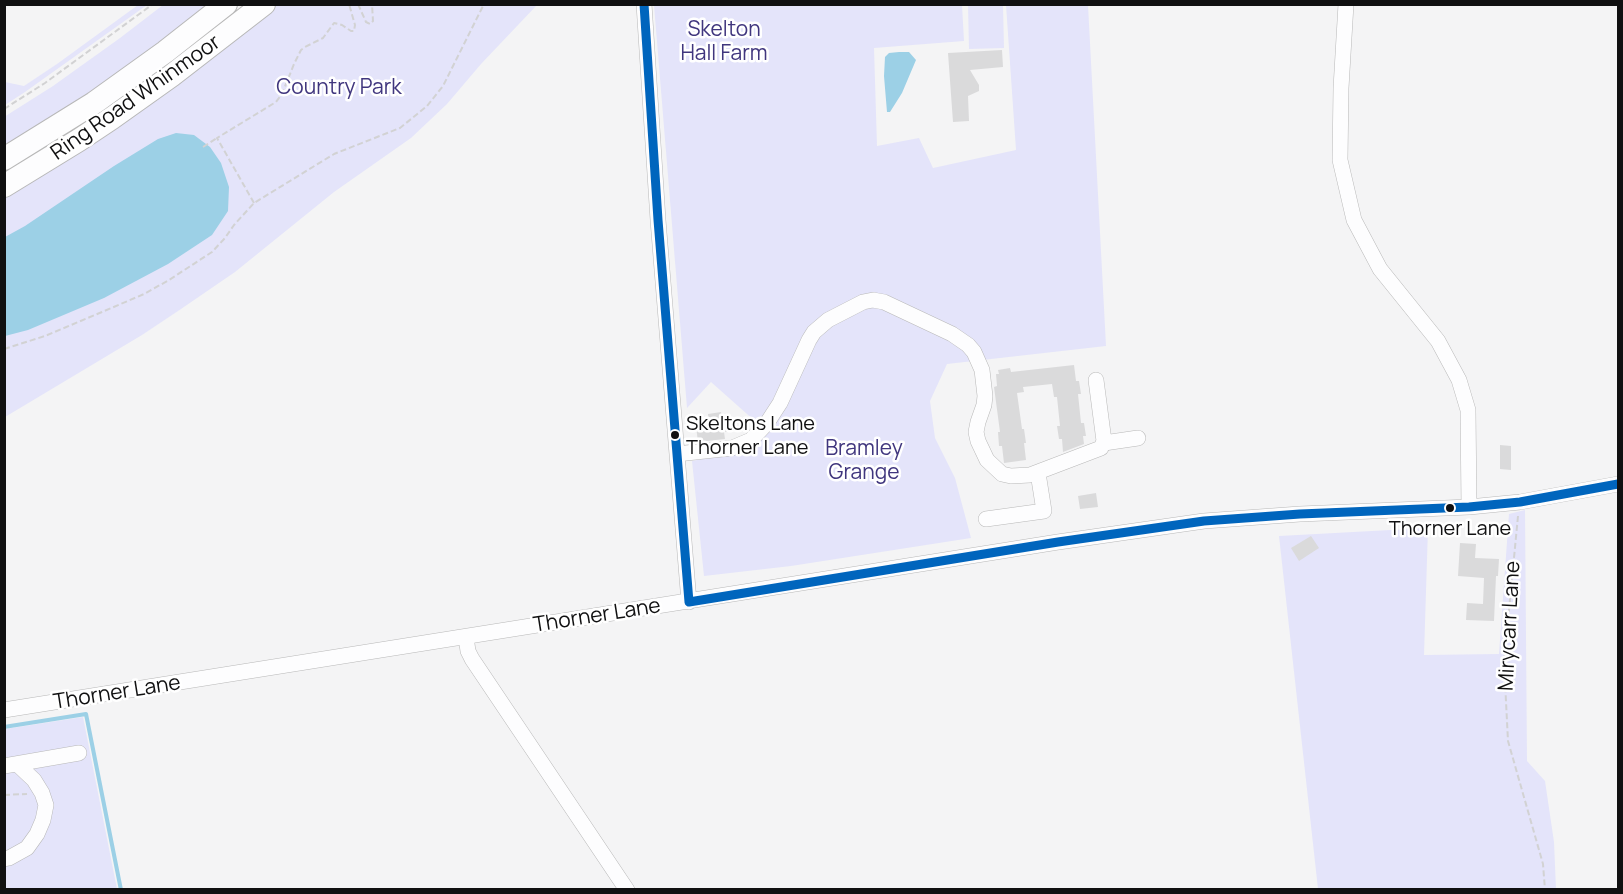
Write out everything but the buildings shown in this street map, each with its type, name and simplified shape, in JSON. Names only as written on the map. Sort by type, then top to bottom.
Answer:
[{"type":"highway","name":"Ring Road Whinmoor","points":[[4,159],[94,103],[165,52],[226,4]]},
{"type":"highway","name":"Ring Road Whinmoor","points":[[4,186],[52,158],[112,118],[171,76],[264,4]]},
{"type":"street","points":[[644,4],[658,220],[689,602]]},
{"type":"street","points":[[1346,4],[1340,159],[1354,220],[1380,269],[1438,341],[1459,380],[1468,410],[1469,507]]},
{"type":"street","points":[[677,454],[732,448],[751,440],[767,423],[780,403],[814,332],[828,320],[863,302],[873,300],[884,302],[952,334],[968,345],[978,360],[985,388],[984,405],[976,432],[978,441],[981,451],[994,468],[1002,474],[1020,476],[1042,471],[1066,460],[1097,451],[1104,443],[1138,438]]},
{"type":"street","points":[[1096,380],[1104,443]]},
{"type":"street","points":[[1042,471],[1052,500]]},
{"type":"street","points":[[986,519],[1044,511],[1042,471]]},
{"type":"street","name":"Thorner Lane","points":[[4,710],[1204,521],[1300,514],[1469,507],[1520,501],[1618,483]]},
{"type":"street","points":[[466,638],[472,659],[627,890]]},
{"type":"street","points":[[11,765],[79,753]]},
{"type":"street","points":[[4,859],[27,848],[37,834],[46,805],[34,780],[11,765]]},
{"type":"path","points":[[4,109],[45,83],[153,4]]},
{"type":"path","points":[[203,147],[276,102],[302,50],[323,38],[334,23],[354,31],[355,25],[350,4]]},
{"type":"path","points":[[358,4],[366,22],[370,24],[373,21],[372,4]]},
{"type":"path","points":[[4,349],[45,336],[144,294],[170,280],[212,252],[254,203],[333,154],[394,131],[420,113],[443,86],[484,4]]},
{"type":"path","points":[[217,138],[254,203]]},
{"type":"path","name":"Mirycarr Lane","points":[[1520,501],[1504,662],[1508,741],[1543,864],[1545,890]]},
{"type":"path","points":[[4,795],[32,793],[34,780]]},
{"type":"green space","points":[[138,5],[147,5],[5,105],[5,82],[24,86]]},
{"type":"green space","points":[[163,5],[214,5],[141,60],[5,151],[4,117],[53,86]]},
{"type":"green space","name":"Country Park","points":[[276,5],[537,5],[447,104],[411,138],[334,192],[235,272],[142,335],[5,417],[5,194],[246,30]]},
{"type":"green space","points":[[654,5],[962,5],[964,41],[874,48],[877,146],[919,138],[933,168],[1016,150],[1006,5],[1088,5],[1106,346],[947,364],[930,401],[935,438],[955,478],[971,538],[791,566],[704,576],[692,461],[719,456],[745,436],[756,422],[711,382],[687,408]]},
{"type":"green space","points":[[968,5],[1003,5],[1004,48],[969,49]]},
{"type":"green space","points":[[1525,510],[1527,761],[1545,781],[1554,842],[1556,889],[1318,889],[1279,536],[1428,528],[1424,655],[1499,654],[1509,514]]},
{"type":"green space","points":[[83,717],[117,889],[5,890],[5,729]]},
{"type":"water","points":[[909,52],[916,60],[902,93],[890,112],[887,112],[885,57],[889,53]]},
{"type":"water","points":[[176,133],[194,135],[210,147],[221,163],[229,187],[228,211],[212,235],[168,264],[104,298],[28,330],[5,336],[5,237],[158,139]]},
{"type":"waterway","points":[[4,727],[86,714],[121,890]]},
{"type":"transit line","points":[[644,4],[658,220],[689,602]]},
{"type":"transit line","points":[[689,602],[1058,542],[1204,521],[1300,514],[1469,507],[1520,502],[1618,484]]},
{"type":"place","name":"Skeltons Lane Thorner Lane","points":[[675,435]]},
{"type":"place","name":"Thorner Lane","points":[[1450,508]]},
{"type":"park label","name":"Skelton Hall Farm","points":[[724,42]]},
{"type":"park label","name":"Bramley Grange","points":[[864,461]]}]
